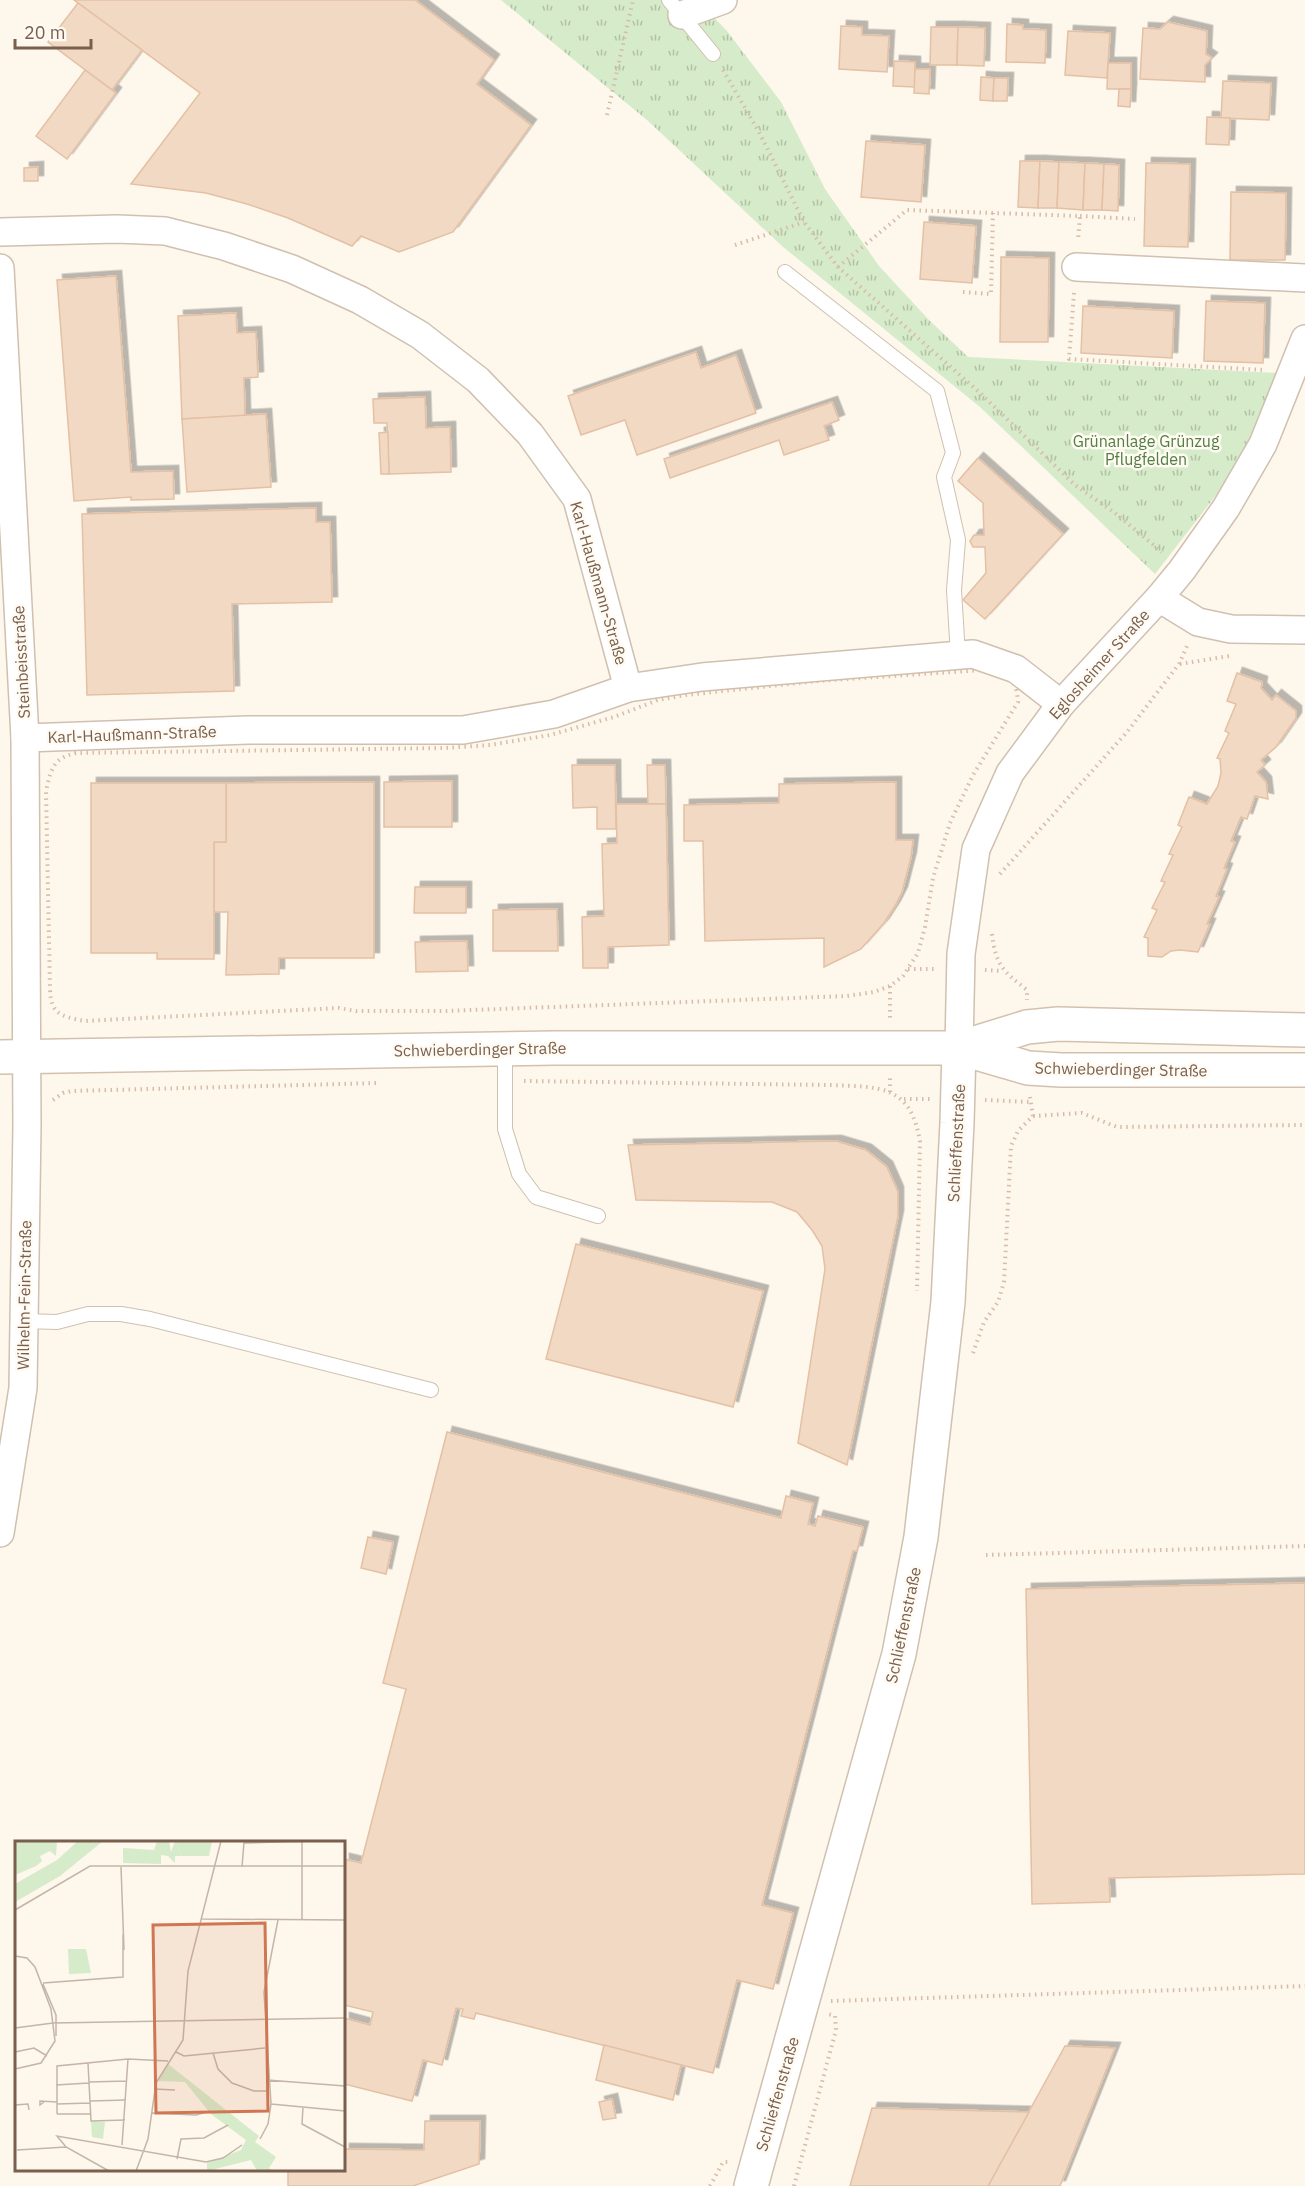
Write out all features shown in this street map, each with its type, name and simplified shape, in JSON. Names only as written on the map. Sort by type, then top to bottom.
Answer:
[{"type":"main road","name":"Schwieberdinger Straße","points":[[13,1057],[505,1065],[959,1048],[1027,1027],[1058,1024],[1295,1030],[1295,1070],[1061,1071],[1028,1068],[959,1048]]},
{"type":"main road","name":"Schlieffenstraße","points":[[751,2186],[815,2004],[899,1653],[921,1537],[948,1302],[959,1048]]},
{"type":"street","points":[[676,8],[723,0]]},
{"type":"street","name":"Karl-Haußmann-Straße","points":[[0,232],[117,229],[165,231],[224,246],[292,269],[360,300],[420,335],[478,380],[530,434],[577,499],[628,688]]},
{"type":"street","points":[[1076,267],[1305,278]]},
{"type":"street","name":"Steinbeisstraße","points":[[0,268],[2,366],[25,738],[13,1057]]},
{"type":"street","name":"Eglosheimer Straße","points":[[959,1048],[962,944],[976,849],[1010,773],[1061,704],[1182,570],[1226,508],[1263,444],[1305,339]]},
{"type":"street","points":[[1159,598],[1198,622],[1231,629],[1305,630]]},
{"type":"street","name":"Karl-Haußmann-Straße","points":[[25,738],[248,730],[463,730],[554,714],[628,688],[702,677],[973,654],[1016,669],[1061,704]]},
{"type":"street","name":"Wilhelm-Fein-Straße","points":[[0,1533],[23,1389],[27,1100],[13,1057]]},
{"type":"lane","points":[[676,8],[713,54]]},
{"type":"lane","points":[[785,272],[937,391],[953,453],[944,477],[957,540],[954,590],[958,655]]},
{"type":"lane","points":[[505,1065],[505,1129],[519,1174],[536,1197],[598,1215]]},
{"type":"lane","points":[[24,1321],[57,1322],[88,1314],[121,1314],[150,1319],[431,1390]]},
{"type":"path","points":[[607,115],[633,0]]},
{"type":"path","points":[[713,54],[759,132],[804,222],[838,267],[979,392],[1075,485],[1147,539],[1182,570]]},
{"type":"path","points":[[963,292],[991,294],[993,213]]},
{"type":"path","points":[[1080,216],[1135,219]]},
{"type":"path","points":[[735,245],[804,222]]},
{"type":"path","points":[[998,882],[1000,873],[1127,732],[1179,664],[1198,622]]},
{"type":"path","points":[[983,670],[1005,673],[1015,684],[1018,702],[1015,711],[989,746],[950,823],[933,878],[925,927],[918,952],[903,976],[890,986],[874,992],[847,996],[658,1004],[434,1011],[356,1011],[339,1008],[84,1020],[62,1016],[56,1011],[50,998],[45,809],[51,768],[66,755],[76,753],[445,748],[490,745],[550,735],[614,717],[658,700],[686,695],[875,676],[983,670]]},
{"type":"path","points":[[992,926],[994,947],[1003,971],[1027,990],[1027,1027]]},
{"type":"path","points":[[505,1065],[869,1087],[890,1092],[903,1099],[911,1111],[920,1142],[917,1293]]},
{"type":"path","points":[[1028,1068],[1030,1102],[1034,1116]]},
{"type":"path","points":[[27,1100],[53,1100],[63,1093],[72,1091],[381,1083]]},
{"type":"path","points":[[978,1340],[984,1322],[998,1302],[1004,1282],[1011,1146],[1018,1131],[1034,1116],[1082,1113],[1117,1128],[1305,1125]]},
{"type":"path","points":[[986,1555],[1305,1546]]},
{"type":"path","points":[[815,2004],[1305,1986]]},
{"type":"path","points":[[794,2186],[836,2030],[835,2016],[815,2004]]},
{"type":"green space","name":"Grünanlage Grünzug Pflugfelden","points":[[501,0],[697,0],[727,31],[781,102],[825,189],[879,266],[928,319],[968,357],[1279,373],[1237,468],[1155,574],[980,407],[782,246],[647,120]]},
{"type":"building","points":[[74,0],[415,0],[494,60],[477,84],[531,125],[453,232],[399,252],[361,236],[352,246],[288,218],[247,204],[206,193],[131,184],[200,93]]},
{"type":"building","points":[[78,3],[142,50],[112,90],[48,42]]},
{"type":"building","points":[[1168,22],[1207,31],[1206,54],[1212,58],[1205,65],[1205,82],[1140,79],[1143,28],[1160,29]]},
{"type":"building","points":[[1007,24],[1023,25],[1023,29],[1046,30],[1045,63],[1006,62]]},
{"type":"building","points":[[841,26],[862,27],[862,35],[889,36],[887,72],[839,69]]},
{"type":"building","points":[[931,27],[958,27],[957,65],[930,65]]},
{"type":"building","points":[[958,27],[985,28],[984,66],[957,65]]},
{"type":"building","points":[[1068,31],[1110,33],[1107,78],[1065,75]]},
{"type":"building","points":[[894,61],[915,62],[915,87],[893,86]]},
{"type":"building","points":[[1108,63],[1131,63],[1131,89],[1107,89]]},
{"type":"building","points":[[915,69],[930,69],[929,94],[914,93]]},
{"type":"building","points":[[85,70],[116,93],[67,159],[36,136]]},
{"type":"building","points":[[981,77],[994,78],[993,101],[980,100]]},
{"type":"building","points":[[994,78],[1008,78],[1007,101],[993,101]]},
{"type":"building","points":[[1223,81],[1271,83],[1269,120],[1221,118]]},
{"type":"building","points":[[1119,89],[1131,89],[1130,107],[1118,106]]},
{"type":"building","points":[[1207,117],[1230,118],[1229,145],[1206,144]]},
{"type":"building","points":[[866,141],[925,145],[921,202],[861,197]]},
{"type":"building","points":[[1020,161],[1040,161],[1038,208],[1018,207]]},
{"type":"building","points":[[1040,161],[1059,162],[1057,208],[1038,208]]},
{"type":"building","points":[[1059,162],[1085,163],[1083,210],[1057,208]]},
{"type":"building","points":[[1085,163],[1104,164],[1102,210],[1083,210]]},
{"type":"building","points":[[1146,163],[1190,164],[1188,247],[1144,246]]},
{"type":"building","points":[[1104,164],[1119,165],[1118,211],[1102,210]]},
{"type":"building","points":[[38,167],[38,181],[24,181],[24,168]]},
{"type":"building","points":[[1231,192],[1286,193],[1285,260],[1230,260]]},
{"type":"building","points":[[924,222],[976,226],[972,283],[920,279]]},
{"type":"building","points":[[1001,257],[1049,258],[1048,342],[1000,342]]},
{"type":"building","points":[[116,276],[131,472],[173,471],[174,499],[131,500],[131,497],[74,501],[57,280]]},
{"type":"building","points":[[1206,301],[1265,303],[1263,363],[1204,361]]},
{"type":"building","points":[[1083,306],[1174,311],[1172,358],[1081,353]]},
{"type":"building","points":[[236,313],[237,333],[256,332],[258,377],[244,378],[245,416],[182,419],[178,316]]},
{"type":"building","points":[[696,352],[701,368],[736,355],[756,413],[637,455],[625,420],[581,435],[568,396]]},
{"type":"building","points":[[425,397],[426,428],[450,427],[451,472],[389,474],[387,423],[374,423],[373,399]]},
{"type":"building","points":[[832,402],[839,420],[824,426],[829,440],[784,455],[779,440],[670,478],[664,459]]},
{"type":"building","points":[[266,414],[271,487],[187,492],[182,419]]},
{"type":"building","points":[[388,432],[389,474],[381,474],[379,433]]},
{"type":"building","points":[[978,458],[1063,534],[985,619],[963,600],[986,573],[985,547],[973,547],[970,541],[974,535],[984,535],[983,503],[958,481]]},
{"type":"building","points":[[316,508],[316,522],[330,522],[332,602],[232,604],[234,691],[87,695],[82,514]]},
{"type":"building","points":[[1237,673],[1262,682],[1261,688],[1272,700],[1276,695],[1296,711],[1296,718],[1276,747],[1261,760],[1265,765],[1257,772],[1266,782],[1268,799],[1255,796],[1247,819],[1241,817],[1231,841],[1235,842],[1224,868],[1227,869],[1216,896],[1219,897],[1198,952],[1180,950],[1171,951],[1162,957],[1148,956],[1148,938],[1144,937],[1157,910],[1152,908],[1165,882],[1161,881],[1173,855],[1169,854],[1182,827],[1178,825],[1189,797],[1207,804],[1218,786],[1221,773],[1220,759],[1217,758],[1229,733],[1225,731],[1236,704],[1227,701]]},
{"type":"building","points":[[572,765],[615,765],[616,829],[597,829],[597,807],[573,808]]},
{"type":"building","points":[[647,765],[665,765],[666,804],[648,804]]},
{"type":"building","points":[[452,781],[452,827],[384,827],[384,782]]},
{"type":"building","points":[[374,782],[374,958],[279,958],[279,974],[226,975],[228,912],[214,912],[214,842],[226,842],[226,783]]},
{"type":"building","points":[[896,782],[896,840],[913,840],[911,857],[902,892],[895,906],[884,923],[861,949],[824,967],[824,938],[705,941],[703,841],[684,841],[684,805],[779,803],[779,784]]},
{"type":"building","points":[[91,783],[226,783],[226,842],[214,842],[214,959],[157,959],[157,953],[91,953]]},
{"type":"building","points":[[616,804],[666,804],[669,945],[608,947],[608,968],[583,968],[582,917],[604,916],[602,844],[617,843]]},
{"type":"building","points":[[415,887],[466,887],[466,913],[414,913]]},
{"type":"building","points":[[557,909],[558,951],[493,951],[493,910]]},
{"type":"building","points":[[467,941],[468,971],[416,972],[415,942]]},
{"type":"building","points":[[836,1141],[866,1150],[887,1167],[898,1192],[898,1216],[847,1465],[798,1443],[825,1269],[822,1246],[812,1230],[797,1212],[772,1202],[636,1200],[628,1145]]},
{"type":"building","points":[[576,1244],[763,1291],[733,1407],[546,1359]]},
{"type":"building","points":[[447,1432],[781,1518],[786,1496],[813,1503],[808,1524],[815,1526],[818,1516],[863,1527],[857,1551],[853,1551],[762,1905],[793,1913],[773,1989],[737,1980],[713,2073],[476,2013],[474,2019],[461,2016],[463,2009],[456,2008],[442,2065],[423,2060],[412,2101],[345,2084],[345,2018],[370,2025],[373,2012],[345,2005],[345,1859],[361,1863],[406,1689],[383,1683]]},
{"type":"building","points":[[368,1537],[393,1542],[386,1574],[361,1568]]},
{"type":"building","points":[[1305,1583],[1305,1874],[1109,1878],[1110,1902],[1032,1904],[1026,1589]]},
{"type":"building","points":[[604,2045],[681,2065],[673,2100],[596,2080]]},
{"type":"building","points":[[1065,2046],[1115,2048],[1060,2186],[988,2186]]},
{"type":"building","points":[[612,2099],[616,2118],[603,2120],[599,2102]]},
{"type":"building","points":[[872,2108],[1029,2112],[988,2186],[850,2186]]},
{"type":"building","points":[[425,2121],[480,2121],[479,2164],[413,2186],[288,2186],[288,2171],[345,2171],[345,2149],[424,2150]]}]
